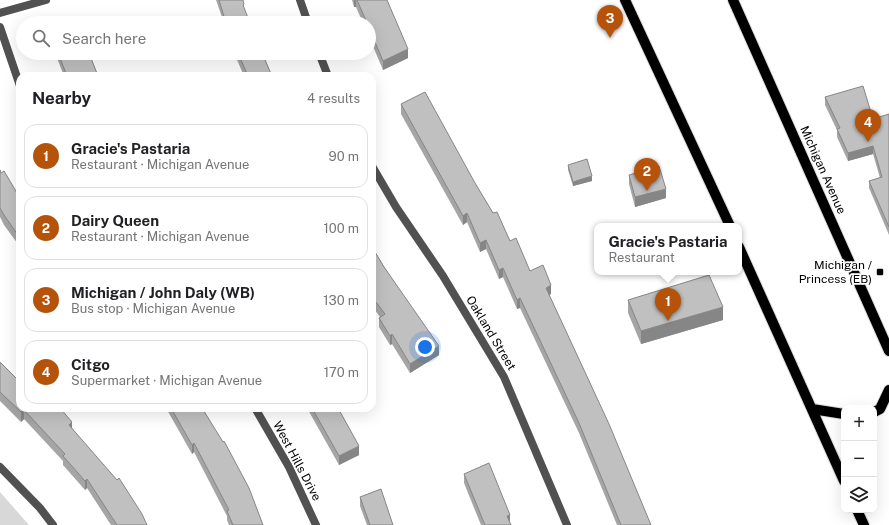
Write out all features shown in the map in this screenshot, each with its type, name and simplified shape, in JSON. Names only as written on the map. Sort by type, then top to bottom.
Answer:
[{"type":"main road","points":[[624,0],[729,223]]},
{"type":"main road","name":"Michigan Avenue","points":[[733,0],[889,351]]},
{"type":"main road","points":[[742,254],[842,477]]},
{"type":"main road","points":[[877,410],[880,409],[889,390]]},
{"type":"main road","points":[[812,409],[841,414]]},
{"type":"main road","points":[[858,513],[864,525]]},
{"type":"street","points":[[0,13],[46,0]]},
{"type":"street","points":[[300,0],[306,16]]},
{"type":"street","points":[[0,27],[16,74]]},
{"type":"street","points":[[322,60],[326,72]]},
{"type":"street","name":"Oakland Street","points":[[376,173],[396,207],[443,276],[504,377],[567,525]]},
{"type":"street","name":"West Hills Drive","points":[[257,412],[289,467],[316,525]]},
{"type":"street","points":[[0,467],[40,508],[53,525]]},
{"type":"shaded area","points":[[0,492],[29,525],[0,525]]},
{"type":"building","points":[[219,0],[243,0],[243,5],[247,16],[224,16]]},
{"type":"building","points":[[357,0],[387,0],[408,49],[383,61],[376,44],[376,16],[364,16]]},
{"type":"building","points":[[61,60],[92,60],[96,72],[65,72]]},
{"type":"building","points":[[241,60],[265,60],[270,72],[246,72]]},
{"type":"building","points":[[863,86],[873,119],[889,114],[889,227],[869,181],[882,177],[873,146],[848,153],[837,129],[840,128],[825,97]]},
{"type":"building","points":[[425,92],[493,213],[497,212],[510,241],[516,238],[530,271],[543,265],[551,285],[546,288],[609,424],[651,525],[621,525],[579,423],[520,298],[517,300],[503,268],[499,270],[486,240],[480,243],[467,213],[463,216],[401,104]]},
{"type":"building","points":[[587,159],[592,176],[573,182],[568,165]]},
{"type":"building","points":[[659,166],[666,189],[635,197],[629,175]]},
{"type":"building","points":[[0,170],[1,173],[4,171],[16,191],[16,232],[0,208]]},
{"type":"building","points":[[376,254],[439,346],[410,364],[392,334],[390,336],[379,318],[385,314],[376,302]]},
{"type":"building","points":[[709,275],[723,307],[641,331],[628,300]]},
{"type":"building","points":[[0,362],[16,378],[16,407],[0,392]]},
{"type":"building","points":[[26,412],[63,412],[72,422],[69,425],[117,480],[119,478],[142,514],[147,525],[117,525],[87,479],[85,481],[63,456],[65,454]]},
{"type":"building","points":[[173,412],[204,412],[223,442],[224,441],[249,488],[263,525],[233,525],[227,511],[229,510],[194,443],[192,445]]},
{"type":"building","points":[[314,412],[340,412],[359,446],[339,456]]},
{"type":"building","points":[[489,463],[510,515],[507,516],[511,525],[485,525],[464,474]]},
{"type":"building","points":[[381,489],[393,525],[370,525],[360,497]]},
{"type":"place","name":"Michigan / John Daly (WB)","points":[[610,38]]},
{"type":"place","name":"Citgo","points":[[868,142]]},
{"type":"place","name":"Dairy Queen","points":[[647,191]]},
{"type":"place","name":"Michigan / Princess (EB)","points":[[880,272]]},
{"type":"place","name":"Gracie's Pastaria","points":[[668,321]]}]
